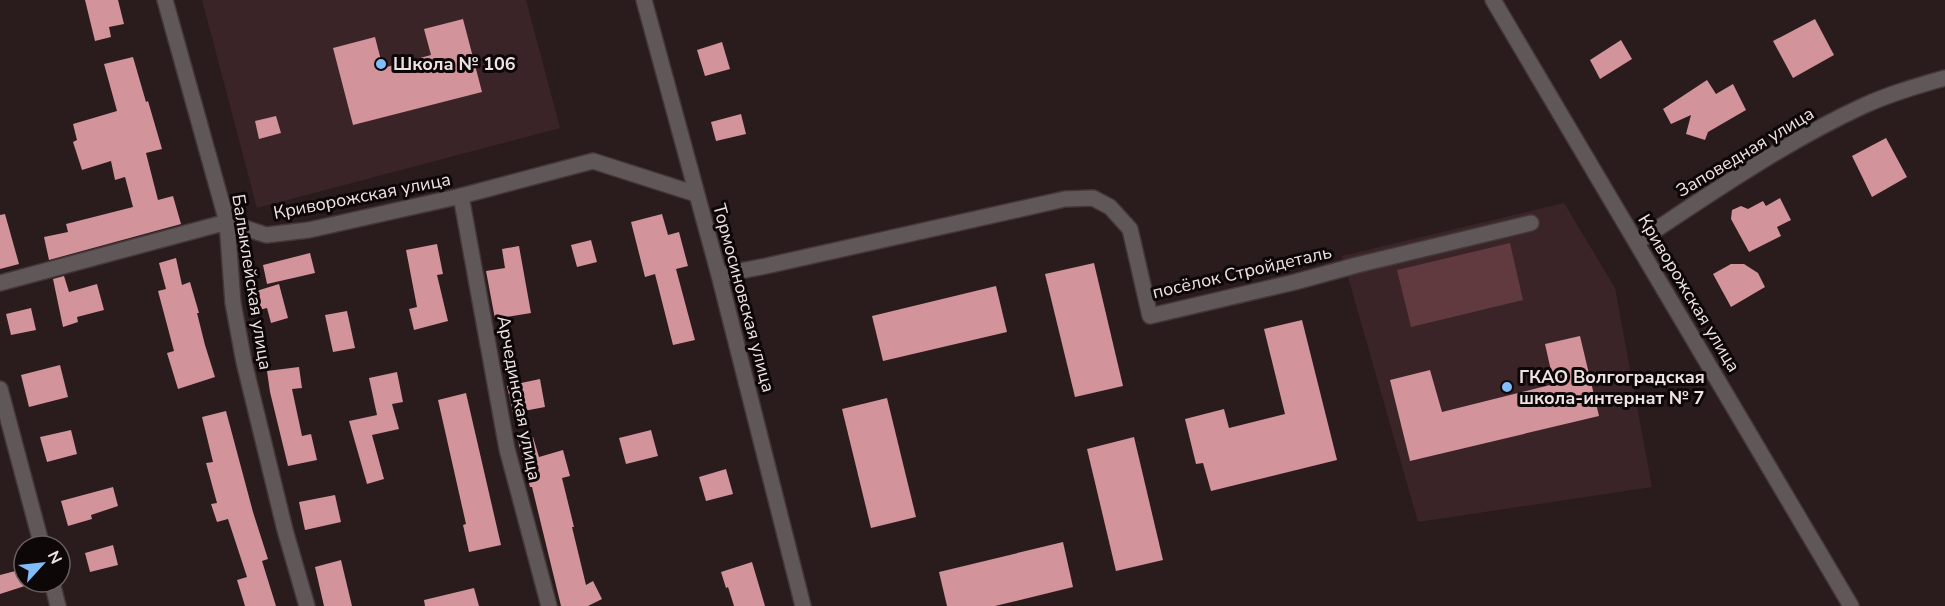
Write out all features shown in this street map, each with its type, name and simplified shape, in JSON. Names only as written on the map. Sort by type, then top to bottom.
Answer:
[{"type":"street","name":"Балыклейская улица","points":[[165,0],[227,222],[233,303],[244,362],[285,530],[308,606]]},
{"type":"street","name":"Тормосиновская улица","points":[[644,0],[719,275],[803,606]]},
{"type":"street","name":"Криворожская улица","points":[[1493,0],[1851,606]]},
{"type":"street","name":"Заповедная улица","points":[[1637,242],[1778,150],[1864,105],[1945,78]]},
{"type":"street","name":"Криворожская улица","points":[[227,222],[266,235],[309,230],[461,196],[593,161],[696,194]]},
{"type":"street","name":"Арчединская улица","points":[[461,196],[507,449],[549,606]]},
{"type":"street","name":"посёлок Стройдеталь","points":[[719,275],[1065,199],[1093,198],[1110,207],[1130,229],[1150,316],[1531,223]]},
{"type":"street","points":[[0,283],[227,222]]},
{"type":"street","points":[[0,389],[39,534]]},
{"type":"shaded area","name":"Школа № 106","points":[[202,0],[526,0],[560,128],[257,208]]},
{"type":"shaded area","name":"ГКАО Волгоградская школа-интернат № 7","points":[[1564,203],[1615,288],[1652,487],[1418,522],[1342,256]]},
{"type":"shaded area","points":[[1510,243],[1523,300],[1411,327],[1397,270]]},
{"type":"building","points":[[85,0],[118,0],[124,24],[109,27],[111,37],[95,41]]},
{"type":"building","points":[[463,19],[482,92],[353,125],[333,48],[375,37],[383,68],[431,55],[424,29]]},
{"type":"building","points":[[1815,19],[1834,55],[1793,78],[1773,41]]},
{"type":"building","points":[[1621,40],[1632,59],[1600,79],[1590,60]]},
{"type":"building","points":[[722,42],[730,69],[705,76],[697,50]]},
{"type":"building","points":[[133,57],[162,149],[146,153],[158,200],[173,196],[181,224],[49,260],[44,237],[68,232],[66,224],[133,207],[125,177],[115,180],[111,161],[82,170],[73,142],[77,140],[73,124],[117,111],[104,64]]},
{"type":"building","points":[[1707,80],[1716,94],[1733,84],[1746,110],[1708,132],[1705,140],[1686,134],[1691,115],[1671,124],[1663,109]]},
{"type":"building","points":[[741,114],[746,134],[716,141],[711,122]]},
{"type":"building","points":[[276,116],[281,133],[259,139],[255,121]]},
{"type":"building","points":[[1886,138],[1907,177],[1872,197],[1852,156]]},
{"type":"building","points":[[1780,198],[1791,220],[1777,227],[1781,236],[1749,252],[1731,219],[1732,210],[1741,206],[1748,209],[1763,201],[1766,206]]},
{"type":"building","points":[[5,214],[19,264],[0,269],[0,215]]},
{"type":"building","points":[[662,214],[668,235],[679,232],[688,266],[676,269],[695,340],[673,345],[655,274],[645,277],[631,222]]},
{"type":"building","points":[[591,240],[597,262],[577,267],[571,245]]},
{"type":"building","points":[[437,244],[443,274],[437,275],[448,321],[414,330],[409,309],[417,307],[406,250]]},
{"type":"building","points":[[519,246],[531,313],[495,319],[486,271],[505,268],[502,249]]},
{"type":"building","points":[[310,253],[315,273],[267,284],[263,265]]},
{"type":"building","points":[[176,258],[182,285],[190,282],[215,377],[178,389],[167,353],[174,351],[158,291],[166,289],[159,263]]},
{"type":"building","points":[[1094,263],[1123,386],[1075,397],[1045,274]]},
{"type":"building","points":[[1731,264],[1744,264],[1758,273],[1765,287],[1731,307],[1713,274]]},
{"type":"building","points":[[64,276],[69,292],[97,284],[104,310],[77,317],[78,322],[63,327],[53,279]]},
{"type":"building","points":[[279,284],[288,318],[271,323],[267,308],[255,311],[250,293]]},
{"type":"building","points":[[996,286],[1007,332],[883,361],[872,316]]},
{"type":"building","points":[[31,308],[36,330],[11,335],[6,314]]},
{"type":"building","points":[[347,311],[355,348],[333,352],[325,315]]},
{"type":"building","points":[[1302,320],[1337,460],[1211,491],[1203,463],[1196,464],[1185,419],[1224,409],[1229,428],[1285,414],[1264,329]]},
{"type":"building","points":[[1580,336],[1599,416],[1410,461],[1390,380],[1430,370],[1442,412],[1554,384],[1545,344]]},
{"type":"building","points":[[60,365],[68,397],[29,407],[21,375]]},
{"type":"building","points":[[299,367],[302,388],[292,389],[302,436],[311,434],[317,460],[288,466],[267,371]]},
{"type":"building","points":[[397,372],[403,402],[392,404],[399,429],[372,435],[384,479],[367,484],[349,421],[377,415],[369,378]]},
{"type":"building","points":[[540,379],[545,407],[513,413],[507,386]]},
{"type":"building","points":[[466,393],[501,545],[469,552],[463,525],[466,524],[438,400]]},
{"type":"building","points":[[887,398],[916,517],[871,528],[842,409]]},
{"type":"building","points":[[226,411],[268,559],[262,561],[276,606],[245,606],[237,580],[247,577],[228,519],[217,522],[211,504],[217,503],[206,463],[213,462],[202,417]]},
{"type":"building","points":[[71,430],[77,454],[47,462],[40,437]]},
{"type":"building","points":[[651,430],[658,456],[626,464],[619,438]]},
{"type":"building","points":[[533,437],[539,457],[563,450],[570,476],[562,478],[586,585],[593,581],[602,599],[588,606],[561,606],[532,487],[530,487],[518,441]]},
{"type":"building","points":[[1134,437],[1163,560],[1116,571],[1087,449]]},
{"type":"building","points":[[726,469],[733,494],[706,501],[699,477]]},
{"type":"building","points":[[113,487],[118,506],[91,515],[92,519],[68,526],[61,501]]},
{"type":"building","points":[[335,495],[341,522],[305,530],[299,502]]},
{"type":"building","points":[[1063,542],[1073,587],[995,606],[947,606],[939,572]]},
{"type":"building","points":[[113,545],[118,565],[90,572],[85,553]]},
{"type":"building","points":[[341,560],[352,606],[324,606],[315,567]]},
{"type":"building","points":[[752,562],[765,606],[734,606],[721,572]]},
{"type":"building","points":[[12,572],[12,590],[0,594],[0,575]]},
{"type":"building","points":[[474,588],[479,606],[425,606],[424,600]]},
{"type":"place","name":"Школа № 106","points":[[381,64]]},
{"type":"place","name":"ГКАО Волгоградская школа-интернат № 7","points":[[1507,387]]}]
